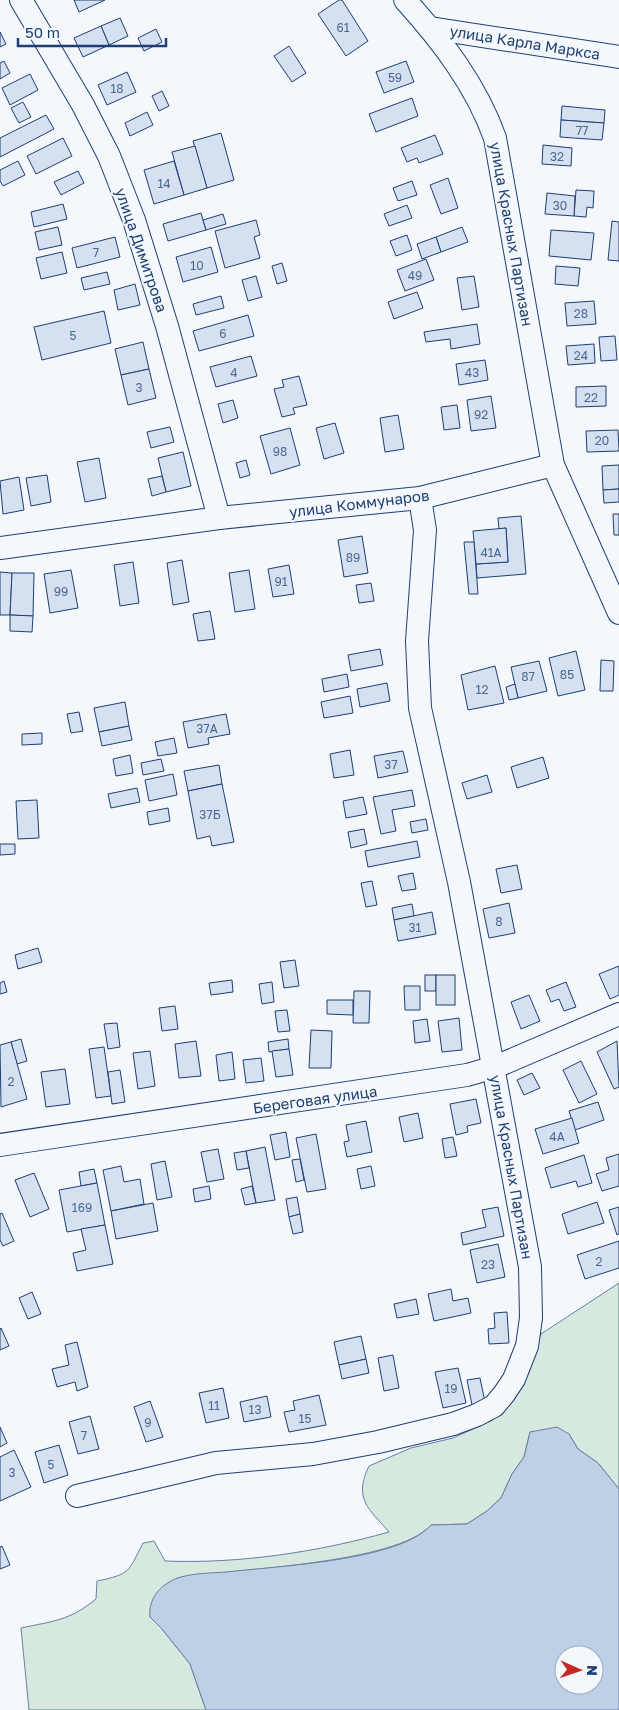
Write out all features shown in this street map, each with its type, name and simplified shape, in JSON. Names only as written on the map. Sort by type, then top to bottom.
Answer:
[{"type":"street","name":"улица Димитрова","points":[[21,0],[83,105],[109,156],[134,220],[167,326],[219,518]]},
{"type":"street","name":"улица Красных Партизан","points":[[405,0],[430,28],[470,84],[487,115],[495,138],[553,464]]},
{"type":"street","name":"улица Карла Маркса","points":[[430,28],[619,57]]},
{"type":"street","name":"улица Коммунаров","points":[[0,548],[219,518],[420,498],[553,464]]},
{"type":"street","points":[[553,464],[619,613]]},
{"type":"street","name":"улица Красных Партизан","points":[[77,1496],[216,1462],[313,1454],[378,1442],[453,1424],[494,1406],[514,1379],[527,1346],[532,1292],[530,1266],[495,1067],[459,882],[420,708],[418,641],[425,530],[420,498]]},
{"type":"street","name":"Береговая улица","points":[[0,1145],[442,1080],[495,1067],[619,1014]]},
{"type":"shaded area","points":[[619,1283],[619,1489],[598,1463],[578,1449],[569,1434],[530,1432],[524,1457],[512,1474],[501,1498],[487,1511],[467,1524],[431,1525],[413,1538],[350,1557],[273,1568],[177,1578],[150,1617],[190,1664],[206,1710],[29,1710],[21,1628],[52,1622],[69,1616],[86,1606],[96,1599],[97,1581],[123,1574],[131,1566],[143,1543],[154,1541],[165,1561],[221,1561],[306,1551],[389,1532],[370,1510],[363,1495],[364,1477],[369,1466],[411,1448],[453,1438],[493,1420],[509,1404],[541,1334]]},
{"type":"water","points":[[557,1427],[569,1434],[578,1449],[598,1463],[619,1489],[619,1710],[206,1710],[190,1664],[150,1617],[151,1605],[156,1594],[169,1582],[181,1577],[194,1574],[336,1560],[393,1547],[415,1537],[431,1525],[467,1524],[487,1511],[501,1498],[512,1474],[524,1457],[530,1432]]},
{"type":"building","points":[[74,0],[105,0],[79,12]]},
{"type":"building","points":[[339,0],[342,0],[368,41],[346,56],[318,14]]},
{"type":"building","points":[[120,18],[128,36],[109,45],[101,26]]},
{"type":"building","points":[[101,26],[109,45],[83,57],[74,38]]},
{"type":"building","points":[[156,29],[162,42],[144,51],[138,38]]},
{"type":"building","points":[[0,32],[6,44],[0,47]]},
{"type":"building","points":[[289,46],[306,73],[292,82],[274,56]]},
{"type":"building","points":[[4,61],[10,73],[0,79],[0,63]]},
{"type":"building","points":[[406,61],[414,82],[384,93],[376,72]]},
{"type":"building","points":[[127,72],[136,92],[107,105],[98,85]]},
{"type":"building","points":[[30,74],[38,90],[10,105],[2,88]]},
{"type":"building","points":[[162,91],[169,106],[159,111],[152,96]]},
{"type":"building","points":[[412,98],[418,116],[376,132],[369,114]]},
{"type":"building","points":[[23,102],[31,117],[19,123],[11,108]]},
{"type":"building","points":[[562,106],[605,110],[604,123],[561,120]]},
{"type":"building","points":[[147,112],[153,125],[130,136],[125,123]]},
{"type":"building","points":[[46,115],[54,129],[0,157],[0,138]]},
{"type":"building","points":[[561,120],[604,123],[602,140],[560,137]]},
{"type":"building","points":[[221,133],[234,180],[207,188],[193,141]]},
{"type":"building","points":[[435,135],[443,154],[419,163],[417,158],[407,162],[401,148]]},
{"type":"building","points":[[63,138],[72,156],[36,174],[27,156]]},
{"type":"building","points":[[543,145],[572,148],[571,166],[542,164]]},
{"type":"building","points":[[195,146],[207,188],[184,195],[172,152]]},
{"type":"building","points":[[18,161],[25,175],[3,186],[0,181],[0,170]]},
{"type":"building","points":[[174,161],[184,195],[154,204],[144,170]]},
{"type":"building","points":[[78,171],[84,183],[61,195],[54,182]]},
{"type":"building","points":[[448,178],[458,208],[441,214],[430,185]]},
{"type":"building","points":[[412,181],[417,195],[398,201],[393,188]]},
{"type":"building","points":[[576,190],[594,191],[593,208],[587,207],[586,217],[574,216]]},
{"type":"building","points":[[547,193],[575,196],[574,216],[545,214]]},
{"type":"building","points":[[63,204],[67,219],[34,227],[31,212]]},
{"type":"building","points":[[407,205],[412,218],[389,226],[384,214]]},
{"type":"building","points":[[201,213],[206,230],[168,241],[163,224]]},
{"type":"building","points":[[223,214],[226,224],[206,230],[203,220]]},
{"type":"building","points":[[256,220],[260,235],[254,237],[260,258],[225,268],[215,231]]},
{"type":"building","points":[[612,221],[619,222],[619,261],[608,260]]},
{"type":"building","points":[[58,227],[62,245],[39,250],[35,232]]},
{"type":"building","points":[[462,227],[468,242],[441,252],[436,237]]},
{"type":"building","points":[[551,230],[594,233],[591,260],[549,256]]},
{"type":"building","points":[[407,235],[412,250],[396,256],[390,241]]},
{"type":"building","points":[[115,237],[120,257],[77,268],[72,248]]},
{"type":"building","points":[[436,237],[441,252],[422,259],[417,244]]},
{"type":"building","points":[[211,247],[218,272],[183,282],[176,257]]},
{"type":"building","points":[[62,252],[67,273],[41,279],[36,258]]},
{"type":"building","points":[[426,259],[434,280],[405,291],[397,270]]},
{"type":"building","points":[[282,263],[287,281],[277,284],[272,266]]},
{"type":"building","points":[[556,266],[580,268],[578,286],[555,284]]},
{"type":"building","points":[[107,272],[110,284],[84,290],[81,278]]},
{"type":"building","points":[[256,276],[262,297],[248,301],[242,280]]},
{"type":"building","points":[[474,276],[479,307],[462,310],[457,278]]},
{"type":"building","points":[[135,284],[140,305],[118,310],[114,290]]},
{"type":"building","points":[[417,292],[423,308],[394,319],[388,302]]},
{"type":"building","points":[[221,296],[224,308],[196,315],[193,304]]},
{"type":"building","points":[[594,301],[596,324],[567,326],[565,303]]},
{"type":"building","points":[[104,311],[111,343],[42,360],[34,327]]},
{"type":"building","points":[[248,315],[254,336],[199,351],[193,331]]},
{"type":"building","points":[[477,324],[480,344],[451,349],[450,339],[426,342],[424,332]]},
{"type":"building","points":[[615,336],[617,360],[601,361],[599,337]]},
{"type":"building","points":[[143,342],[149,369],[121,375],[115,349]]},
{"type":"building","points":[[594,344],[595,363],[568,365],[566,346]]},
{"type":"building","points":[[251,356],[257,376],[216,387],[210,367]]},
{"type":"building","points":[[485,360],[488,380],[459,385],[456,364]]},
{"type":"building","points":[[149,369],[156,398],[128,405],[121,375]]},
{"type":"building","points":[[299,376],[307,405],[293,408],[295,414],[282,417],[274,389],[284,387],[282,380]]},
{"type":"building","points":[[606,386],[606,406],[576,407],[576,387]]},
{"type":"building","points":[[491,396],[496,428],[471,431],[467,400]]},
{"type":"building","points":[[233,400],[238,418],[223,423],[218,404]]},
{"type":"building","points":[[457,405],[460,428],[444,430],[441,407]]},
{"type":"building","points":[[398,415],[404,449],[385,452],[380,418]]},
{"type":"building","points":[[335,423],[344,453],[324,459],[316,428]]},
{"type":"building","points":[[170,427],[174,442],[151,448],[147,432]]},
{"type":"building","points":[[290,428],[300,465],[271,474],[260,436]]},
{"type":"building","points":[[618,430],[619,451],[587,452],[586,431]]},
{"type":"building","points":[[183,452],[191,486],[166,492],[158,458]]},
{"type":"building","points":[[99,458],[106,498],[85,502],[77,462]]},
{"type":"building","points":[[246,460],[250,475],[240,478],[236,463]]},
{"type":"building","points":[[619,465],[619,489],[603,490],[602,466]]},
{"type":"building","points":[[47,475],[51,502],[31,506],[26,478]]},
{"type":"building","points":[[162,476],[166,492],[152,496],[148,479]]},
{"type":"building","points":[[19,477],[24,510],[3,514],[0,481]]},
{"type":"building","points":[[619,489],[619,502],[604,503],[603,490]]},
{"type":"building","points":[[613,514],[619,514],[619,535],[614,535]]},
{"type":"building","points":[[521,516],[526,574],[477,578],[476,564],[508,562],[506,528],[499,529],[498,518]]},
{"type":"building","points":[[506,528],[508,562],[476,564],[473,531]]},
{"type":"building","points":[[362,536],[368,573],[344,577],[338,540]]},
{"type":"building","points":[[464,542],[474,542],[478,594],[469,594]]},
{"type":"building","points":[[182,560],[189,602],[173,605],[167,563]]},
{"type":"building","points":[[133,562],[139,603],[120,606],[114,565]]},
{"type":"building","points":[[289,565],[294,594],[273,597],[268,569]]},
{"type":"building","points":[[71,570],[78,608],[50,613],[44,574]]},
{"type":"building","points":[[249,570],[255,609],[235,612],[229,573]]},
{"type":"building","points":[[0,572],[12,573],[10,615],[0,615]]},
{"type":"building","points":[[12,573],[34,573],[33,616],[10,615]]},
{"type":"building","points":[[371,583],[374,601],[359,603],[356,585]]},
{"type":"building","points":[[210,611],[215,639],[198,641],[193,614]]},
{"type":"building","points":[[10,615],[33,616],[32,632],[10,631]]},
{"type":"building","points":[[380,649],[383,665],[351,671],[348,655]]},
{"type":"building","points":[[576,651],[585,690],[558,696],[549,658]]},
{"type":"building","points":[[601,660],[614,661],[613,691],[600,691]]},
{"type":"building","points":[[539,661],[547,691],[518,698],[511,667]]},
{"type":"building","points":[[495,666],[504,703],[468,710],[461,675]]},
{"type":"building","points":[[347,674],[349,687],[324,692],[322,679]]},
{"type":"building","points":[[387,683],[390,701],[360,707],[357,689]]},
{"type":"building","points":[[515,684],[518,698],[509,700],[506,687]]},
{"type":"building","points":[[350,696],[353,713],[324,718],[321,702]]},
{"type":"building","points":[[125,702],[129,726],[99,732],[94,708]]},
{"type":"building","points":[[79,712],[83,731],[71,733],[67,714]]},
{"type":"building","points":[[226,714],[230,734],[208,738],[209,744],[188,748],[183,722]]},
{"type":"building","points":[[129,726],[132,740],[102,746],[99,732]]},
{"type":"building","points":[[42,733],[42,744],[22,745],[22,734]]},
{"type":"building","points":[[174,738],[177,753],[158,756],[155,742]]},
{"type":"building","points":[[350,750],[354,775],[334,778],[330,754]]},
{"type":"building","points":[[403,751],[408,772],[378,778],[374,756]]},
{"type":"building","points":[[130,755],[133,773],[116,776],[113,759]]},
{"type":"building","points":[[543,757],[549,778],[517,788],[511,767]]},
{"type":"building","points":[[161,759],[164,771],[143,775],[141,763]]},
{"type":"building","points":[[219,765],[222,784],[188,791],[184,771]]},
{"type":"building","points":[[173,774],[177,795],[149,801],[145,780]]},
{"type":"building","points":[[487,775],[492,792],[467,799],[462,783]]},
{"type":"building","points":[[222,784],[234,842],[212,846],[210,836],[197,839],[188,791]]},
{"type":"building","points":[[137,788],[140,802],[111,808],[108,794]]},
{"type":"building","points":[[412,790],[415,806],[392,810],[396,831],[381,834],[373,797]]},
{"type":"building","points":[[363,797],[367,814],[346,818],[343,801]]},
{"type":"building","points":[[37,800],[39,838],[18,839],[16,801]]},
{"type":"building","points":[[168,808],[170,821],[149,825],[147,812]]},
{"type":"building","points":[[426,819],[428,830],[412,833],[410,822]]},
{"type":"building","points":[[364,829],[367,844],[351,848],[348,832]]},
{"type":"building","points":[[417,841],[420,857],[368,867],[365,851]]},
{"type":"building","points":[[0,844],[15,844],[15,854],[0,855]]},
{"type":"building","points":[[517,865],[522,889],[501,893],[496,869]]},
{"type":"building","points":[[413,873],[416,889],[402,891],[398,876]]},
{"type":"building","points":[[372,881],[377,905],[366,907],[361,883]]},
{"type":"building","points":[[509,903],[515,933],[489,938],[483,909]]},
{"type":"building","points":[[412,904],[414,916],[394,920],[392,908]]},
{"type":"building","points":[[432,912],[436,934],[398,941],[394,920]]},
{"type":"building","points":[[38,948],[42,962],[18,969],[15,955]]},
{"type":"building","points":[[295,960],[299,986],[284,988],[280,962]]},
{"type":"building","points":[[619,966],[619,995],[610,999],[599,974]]},
{"type":"building","points":[[425,975],[436,975],[436,991],[425,991]]},
{"type":"building","points":[[436,975],[455,975],[455,1005],[436,1005]]},
{"type":"building","points":[[232,980],[233,992],[211,995],[209,983]]},
{"type":"building","points":[[4,981],[7,992],[0,994],[0,983]]},
{"type":"building","points":[[272,982],[274,1002],[262,1004],[259,984]]},
{"type":"building","points":[[566,982],[576,1007],[564,1011],[559,999],[551,1002],[546,990]]},
{"type":"building","points":[[404,986],[420,986],[420,1010],[405,1010]]},
{"type":"building","points":[[354,991],[370,991],[369,1023],[353,1023]]},
{"type":"building","points":[[529,995],[540,1021],[521,1029],[511,1002]]},
{"type":"building","points":[[327,1000],[353,1000],[353,1015],[327,1014]]},
{"type":"building","points":[[175,1006],[178,1029],[162,1031],[159,1008]]},
{"type":"building","points":[[287,1010],[290,1031],[278,1032],[275,1011]]},
{"type":"building","points":[[459,1018],[462,1050],[442,1052],[438,1021]]},
{"type":"building","points":[[427,1019],[430,1041],[415,1043],[413,1021]]},
{"type":"building","points":[[117,1023],[120,1047],[108,1049],[104,1024]]},
{"type":"building","points":[[311,1030],[332,1031],[331,1068],[309,1068]]},
{"type":"building","points":[[21,1039],[27,1061],[17,1064],[11,1042]]},
{"type":"building","points":[[288,1039],[289,1049],[269,1052],[268,1042]]},
{"type":"building","points":[[196,1041],[201,1076],[179,1078],[175,1044]]},
{"type":"building","points":[[617,1041],[619,1087],[614,1089],[597,1052]]},
{"type":"building","points":[[11,1042],[27,1099],[1,1107],[0,1045]]},
{"type":"building","points":[[104,1047],[111,1096],[96,1098],[89,1049]]},
{"type":"building","points":[[289,1049],[293,1075],[276,1077],[272,1051]]},
{"type":"building","points":[[150,1051],[155,1086],[138,1089],[133,1053]]},
{"type":"building","points":[[232,1052],[235,1079],[219,1081],[216,1055]]},
{"type":"building","points":[[261,1058],[264,1081],[246,1083],[243,1060]]},
{"type":"building","points":[[581,1061],[597,1094],[579,1103],[563,1070]]},
{"type":"building","points":[[65,1069],[70,1104],[46,1107],[41,1072]]},
{"type":"building","points":[[120,1070],[125,1102],[112,1104],[108,1072]]},
{"type":"building","points":[[532,1073],[540,1088],[524,1095],[517,1080]]},
{"type":"building","points":[[476,1099],[481,1123],[467,1126],[468,1132],[456,1135],[450,1104]]},
{"type":"building","points":[[598,1102],[604,1120],[575,1130],[569,1111]]},
{"type":"building","points":[[418,1113],[423,1138],[404,1142],[399,1117]]},
{"type":"building","points":[[572,1118],[579,1143],[543,1154],[535,1129]]},
{"type":"building","points":[[366,1121],[372,1152],[347,1157],[344,1142],[349,1141],[346,1125]]},
{"type":"building","points":[[286,1132],[290,1157],[275,1160],[270,1135]]},
{"type":"building","points":[[316,1134],[326,1189],[307,1192],[296,1138]]},
{"type":"building","points":[[453,1137],[457,1156],[445,1158],[442,1139]]},
{"type":"building","points":[[265,1147],[275,1200],[256,1203],[246,1151]]},
{"type":"building","points":[[218,1149],[224,1179],[207,1182],[201,1152]]},
{"type":"building","points":[[246,1151],[249,1168],[237,1170],[234,1153]]},
{"type":"building","points":[[619,1154],[619,1186],[602,1191],[596,1174],[609,1170],[606,1158]]},
{"type":"building","points":[[584,1155],[592,1183],[578,1187],[576,1181],[551,1188],[545,1168]]},
{"type":"building","points":[[300,1159],[304,1180],[296,1182],[292,1160]]},
{"type":"building","points":[[165,1161],[172,1197],[157,1200],[151,1164]]},
{"type":"building","points":[[121,1166],[124,1182],[140,1179],[144,1204],[111,1211],[103,1170]]},
{"type":"building","points":[[371,1166],[375,1186],[361,1189],[357,1169]]},
{"type":"building","points":[[94,1169],[97,1183],[81,1186],[79,1172]]},
{"type":"building","points":[[34,1173],[49,1209],[30,1217],[15,1180]]},
{"type":"building","points":[[97,1183],[105,1225],[67,1232],[59,1190]]},
{"type":"building","points":[[209,1186],[211,1199],[195,1202],[193,1189]]},
{"type":"building","points":[[252,1186],[256,1203],[245,1205],[241,1189]]},
{"type":"building","points":[[297,1197],[300,1214],[289,1217],[286,1199]]},
{"type":"building","points":[[597,1202],[604,1223],[568,1234],[562,1214]]},
{"type":"building","points":[[153,1203],[158,1231],[116,1239],[111,1211]]},
{"type":"building","points":[[498,1207],[504,1236],[463,1245],[461,1233],[486,1227],[482,1210]]},
{"type":"building","points":[[619,1207],[619,1234],[617,1235],[609,1210]]},
{"type":"building","points":[[2,1213],[14,1241],[3,1246],[0,1240],[0,1214]]},
{"type":"building","points":[[300,1214],[303,1232],[293,1234],[289,1217]]},
{"type":"building","points":[[105,1225],[113,1264],[77,1271],[73,1253],[86,1250],[81,1229]]},
{"type":"building","points":[[619,1241],[619,1268],[585,1279],[577,1255]]},
{"type":"building","points":[[498,1244],[505,1277],[477,1283],[470,1250]]},
{"type":"building","points":[[451,1289],[453,1301],[468,1298],[471,1313],[434,1321],[428,1294]]},
{"type":"building","points":[[32,1292],[41,1314],[28,1319],[19,1298]]},
{"type":"building","points":[[416,1299],[419,1314],[397,1318],[394,1304]]},
{"type":"building","points":[[507,1312],[509,1343],[489,1344],[488,1329],[495,1328],[494,1313]]},
{"type":"building","points":[[0,1329],[9,1346],[0,1350]]},
{"type":"building","points":[[361,1336],[366,1359],[339,1365],[334,1342]]},
{"type":"building","points":[[77,1342],[88,1387],[77,1391],[75,1382],[57,1387],[52,1369],[69,1365],[65,1345]]},
{"type":"building","points":[[393,1355],[399,1388],[384,1391],[378,1358]]},
{"type":"building","points":[[366,1359],[369,1373],[342,1379],[339,1365]]},
{"type":"building","points":[[458,1368],[466,1403],[443,1408],[435,1372]]},
{"type":"building","points":[[480,1378],[485,1402],[472,1405],[467,1380]]},
{"type":"building","points":[[223,1388],[229,1418],[206,1423],[199,1393]]},
{"type":"building","points":[[319,1395],[326,1425],[289,1432],[284,1412],[295,1410],[293,1401]]},
{"type":"building","points":[[267,1396],[271,1417],[244,1422],[240,1402]]},
{"type":"building","points":[[150,1401],[163,1437],[146,1442],[134,1407]]},
{"type":"building","points":[[90,1416],[99,1449],[78,1454],[69,1422]]},
{"type":"building","points":[[0,1427],[7,1443],[0,1447]]},
{"type":"building","points":[[59,1445],[68,1475],[44,1483],[35,1452]]},
{"type":"building","points":[[14,1450],[31,1487],[0,1501],[0,1457]]},
{"type":"building","points":[[2,1546],[10,1565],[0,1569],[0,1547]]}]
